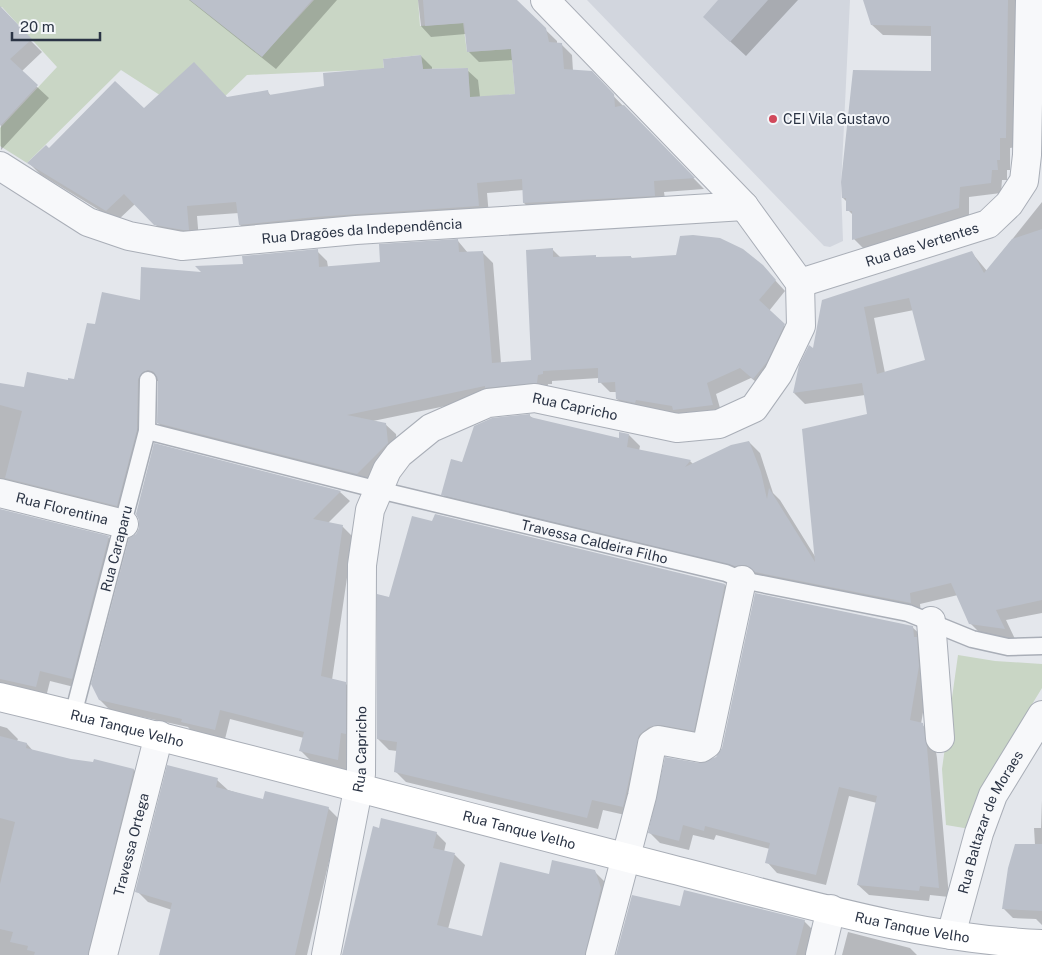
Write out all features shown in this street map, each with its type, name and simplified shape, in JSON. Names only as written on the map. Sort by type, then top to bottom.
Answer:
[{"type":"street","points":[[545,0],[744,206],[800,283]]},
{"type":"street","name":"Rua das Vertentes","points":[[800,283],[988,224],[1009,204],[1024,181],[1027,155],[1030,0]]},
{"type":"street","name":"Rua Dragões da Independência","points":[[0,166],[88,222],[129,236],[182,246],[356,230],[744,206]]},
{"type":"street","name":"Rua Capricho","points":[[326,955],[362,774],[362,565],[370,510],[387,470],[399,454],[431,428],[488,403],[534,398],[677,428],[719,424],[754,408],[778,374],[801,326],[800,283]]},
{"type":"street","name":"Rua Florentina","points":[[0,493],[124,524]]},
{"type":"street","points":[[600,955],[626,857],[652,744],[658,740],[701,748],[707,744],[742,580]]},
{"type":"street","points":[[930,622],[940,738]]},
{"type":"street","name":"Rua Tanque Velho","points":[[0,697],[73,714],[358,789],[831,909],[951,935],[1042,944]]},
{"type":"street","name":"Rua Baltazar de Moraes","points":[[951,935],[979,834],[993,795],[1042,715]]},
{"type":"street","name":"Travessa Ortega","points":[[104,955],[159,736]]},
{"type":"street","points":[[820,955],[831,909]]},
{"type":"lane","name":"Rua Caraparu","points":[[73,714],[147,431],[148,380]]},
{"type":"lane","name":"Travessa Caldeira Filho","points":[[147,431],[379,490],[726,573],[742,580],[908,613],[972,639],[1008,647],[1042,646]]},
{"type":"shaded area","name":"CEI Vila Gustavo","points":[[587,0],[850,0],[841,187],[843,241],[830,247],[824,246]]},
{"type":"green space","points":[[0,0],[190,0],[263,55],[314,0],[418,0],[420,26],[463,23],[467,52],[511,49],[515,94],[470,98],[468,68],[423,69],[421,55],[383,59],[384,69],[247,75],[191,129],[169,101],[121,70],[27,163],[0,146],[0,128],[57,67],[2,7],[0,8]]},
{"type":"green space","points":[[958,655],[995,661],[1042,664],[1042,688],[993,768],[970,829],[946,825],[942,769]]},
{"type":"building","points":[[190,0],[312,0],[262,57]]},
{"type":"building","points":[[423,0],[517,0],[546,28],[549,42],[562,43],[564,69],[592,71],[614,94],[615,107],[624,105],[695,178],[654,181],[655,196],[523,203],[522,179],[477,183],[479,206],[315,217],[239,225],[236,202],[187,206],[189,230],[183,230],[154,225],[124,194],[106,211],[27,163],[46,145],[49,148],[115,81],[144,108],[194,62],[227,97],[268,90],[269,95],[324,86],[323,73],[384,68],[383,59],[421,55],[423,69],[468,68],[470,97],[515,94],[511,49],[467,52],[464,23],[425,26]]},
{"type":"building","points":[[718,0],[768,0],[730,42],[703,17]]},
{"type":"building","points":[[863,0],[1008,0],[1006,138],[1000,138],[1000,160],[997,160],[998,170],[992,170],[991,183],[960,187],[959,208],[852,240],[852,211],[846,211],[846,198],[842,198],[841,182],[853,70],[931,71],[931,26],[871,25]]},
{"type":"building","points":[[0,6],[32,39],[10,59],[38,85],[0,126]]},
{"type":"building","points":[[1042,229],[1042,600],[996,610],[1005,629],[969,624],[951,583],[910,593],[911,603],[755,572],[746,565],[735,566],[441,495],[451,459],[462,462],[474,426],[492,418],[530,414],[530,417],[619,438],[619,432],[629,434],[627,447],[691,460],[685,467],[731,445],[749,441],[761,472],[767,499],[769,488],[815,562],[802,429],[867,414],[862,383],[793,393],[799,365],[809,345],[813,348],[822,300],[972,251],[984,273],[1012,239]],"holes":[[[909,298],[925,360],[877,374],[864,307]]]},
{"type":"building","points":[[693,235],[720,238],[743,249],[763,265],[776,280],[759,300],[785,324],[767,362],[753,379],[740,368],[707,383],[713,405],[673,410],[672,406],[636,400],[635,403],[616,399],[615,382],[598,383],[598,368],[543,371],[543,374],[538,375],[537,383],[485,388],[485,386],[347,415],[386,423],[388,443],[357,474],[157,423],[158,380],[154,372],[148,370],[143,372],[138,379],[137,430],[117,506],[5,478],[22,411],[0,405],[0,383],[24,387],[27,372],[68,380],[68,378],[74,379],[87,323],[95,324],[102,292],[140,300],[141,267],[201,272],[195,266],[243,264],[242,256],[318,249],[319,267],[380,262],[379,244],[458,239],[459,252],[483,251],[492,363],[531,360],[526,250],[553,248],[553,257],[596,255],[596,257],[631,256],[631,258],[676,255],[680,236]]},
{"type":"building","points":[[154,443],[341,491],[313,519],[343,525],[321,676],[346,682],[346,734],[341,733],[338,760],[299,751],[304,732],[244,716],[220,710],[215,730],[181,722],[182,719],[99,700],[91,684],[129,538],[136,534],[139,528],[139,520],[136,514]]},
{"type":"building","points":[[0,509],[109,536],[72,679],[40,671],[36,687],[0,679]]},
{"type":"building","points":[[435,514],[725,584],[694,731],[660,725],[649,727],[639,735],[623,807],[592,800],[587,818],[394,772],[397,742],[377,739],[377,594],[389,597],[412,516],[432,521]]},
{"type":"building","points":[[755,593],[913,626],[914,637],[917,637],[919,666],[910,720],[923,723],[927,747],[939,888],[920,886],[919,891],[857,885],[877,796],[839,787],[816,875],[765,863],[770,843],[705,826],[704,831],[683,825],[679,841],[648,833],[665,757],[699,763],[716,757],[722,748]]},
{"type":"building","points":[[0,736],[27,743],[26,748],[71,759],[93,762],[94,759],[134,769],[88,955],[34,955],[35,952],[27,950],[28,946],[10,942],[13,932],[0,929],[0,884],[15,822],[0,818]]},
{"type":"building","points":[[167,765],[218,778],[216,787],[263,799],[265,791],[329,807],[295,955],[159,955],[172,903],[135,892]]},
{"type":"building","points":[[381,818],[437,832],[433,848],[455,853],[437,925],[482,936],[500,862],[549,874],[552,860],[595,870],[601,888],[585,955],[342,955],[373,826],[379,828]]},
{"type":"building","points":[[1015,844],[1042,844],[1042,911],[1002,909],[1008,868]]},
{"type":"building","points":[[684,890],[805,920],[796,955],[616,955],[632,895],[680,906]]},
{"type":"place","name":"CEI Vila Gustavo","points":[[773,119]]}]
